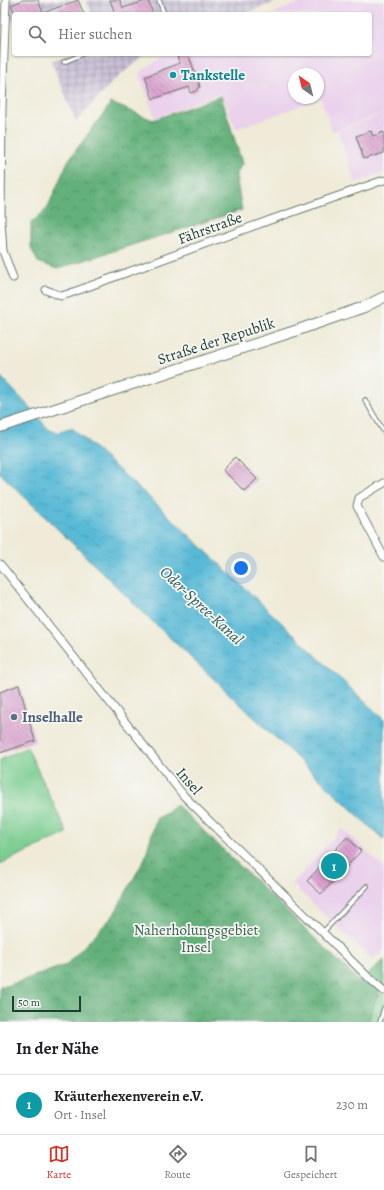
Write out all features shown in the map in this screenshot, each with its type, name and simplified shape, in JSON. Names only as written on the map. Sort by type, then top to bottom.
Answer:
[{"type":"main road","name":"Straße der Republik","points":[[0,427],[364,307],[384,297]]},
{"type":"main road","name":"Straße der Republik","points":[[364,307],[384,304]]},
{"type":"street","points":[[6,0],[1,108],[1,222],[3,251],[13,278]]},
{"type":"street","name":"Fährstraße","points":[[46,290],[61,296],[68,294],[384,180]]},
{"type":"street","points":[[384,483],[359,498],[357,506],[384,557]]},
{"type":"street","name":"Insel","points":[[0,564],[184,796],[384,991]]},
{"type":"lane","points":[[159,0],[163,12]]},
{"type":"lane","points":[[64,62],[79,56]]},
{"type":"lane","points":[[365,400],[384,432]]},
{"type":"lane","points":[[322,932],[367,886]]},
{"type":"lane","points":[[380,1022],[384,1008]]},
{"type":"shaded area","points":[[10,0],[74,0],[38,12],[12,12],[12,20],[10,21]]},
{"type":"shaded area","points":[[86,0],[281,0],[249,12],[91,12]]},
{"type":"shaded area","points":[[307,0],[384,0],[384,113],[332,132],[323,104],[324,68],[288,68],[288,104],[305,104],[236,129],[221,93],[155,118],[139,73],[164,56],[372,56],[372,12],[275,12]]},
{"type":"shaded area","points":[[64,56],[145,56],[115,79],[76,122],[51,61]]},
{"type":"shaded area","points":[[384,114],[384,172],[355,183],[338,131]]},
{"type":"shaded area","points":[[342,828],[384,867],[384,949],[373,960],[292,884]]},
{"type":"green space","points":[[221,96],[242,163],[236,176],[242,210],[57,269],[38,262],[31,248],[31,223],[47,209],[68,161],[111,103],[153,120]]},
{"type":"green space","points":[[27,747],[67,833],[0,864],[0,760]]},
{"type":"green space","name":"Naherholungsgebiet Insel","points":[[177,805],[360,982],[384,959],[384,985],[378,993],[368,1022],[0,1022],[0,986],[6,986],[66,965],[113,916],[145,858],[156,819]]},
{"type":"green space","points":[[378,993],[384,995],[384,1022],[368,1022]]},
{"type":"water","name":"Oder-Spree-Kanal","points":[[0,376],[48,429],[57,433],[72,428],[153,501],[384,720],[384,840],[148,617],[0,473]]},
{"type":"building","points":[[23,0],[38,0],[43,12],[14,12],[11,5]]},
{"type":"building","points":[[78,0],[83,12],[46,12]]},
{"type":"building","points":[[110,0],[120,0],[123,8],[148,0],[152,12],[110,12],[114,11]]},
{"type":"building","name":"Tankstelle","points":[[189,56],[200,86],[197,91],[191,93],[189,87],[153,99],[145,77],[180,63],[177,57]]},
{"type":"building","points":[[371,131],[373,136],[384,132],[384,153],[364,159],[356,136]]},
{"type":"building","points":[[235,457],[257,479],[244,491],[223,470]]},
{"type":"building","name":"Inselhalle","points":[[19,685],[35,741],[0,753],[0,692]]},
{"type":"building","points":[[347,837],[361,851],[321,894],[307,881]]},
{"type":"place","name":"Tankstelle","points":[[173,75]]},
{"type":"place","name":"Inselhalle","points":[[14,717]]},
{"type":"place","name":"Kräuterhexenverein e.V.","points":[[334,866]]}]
